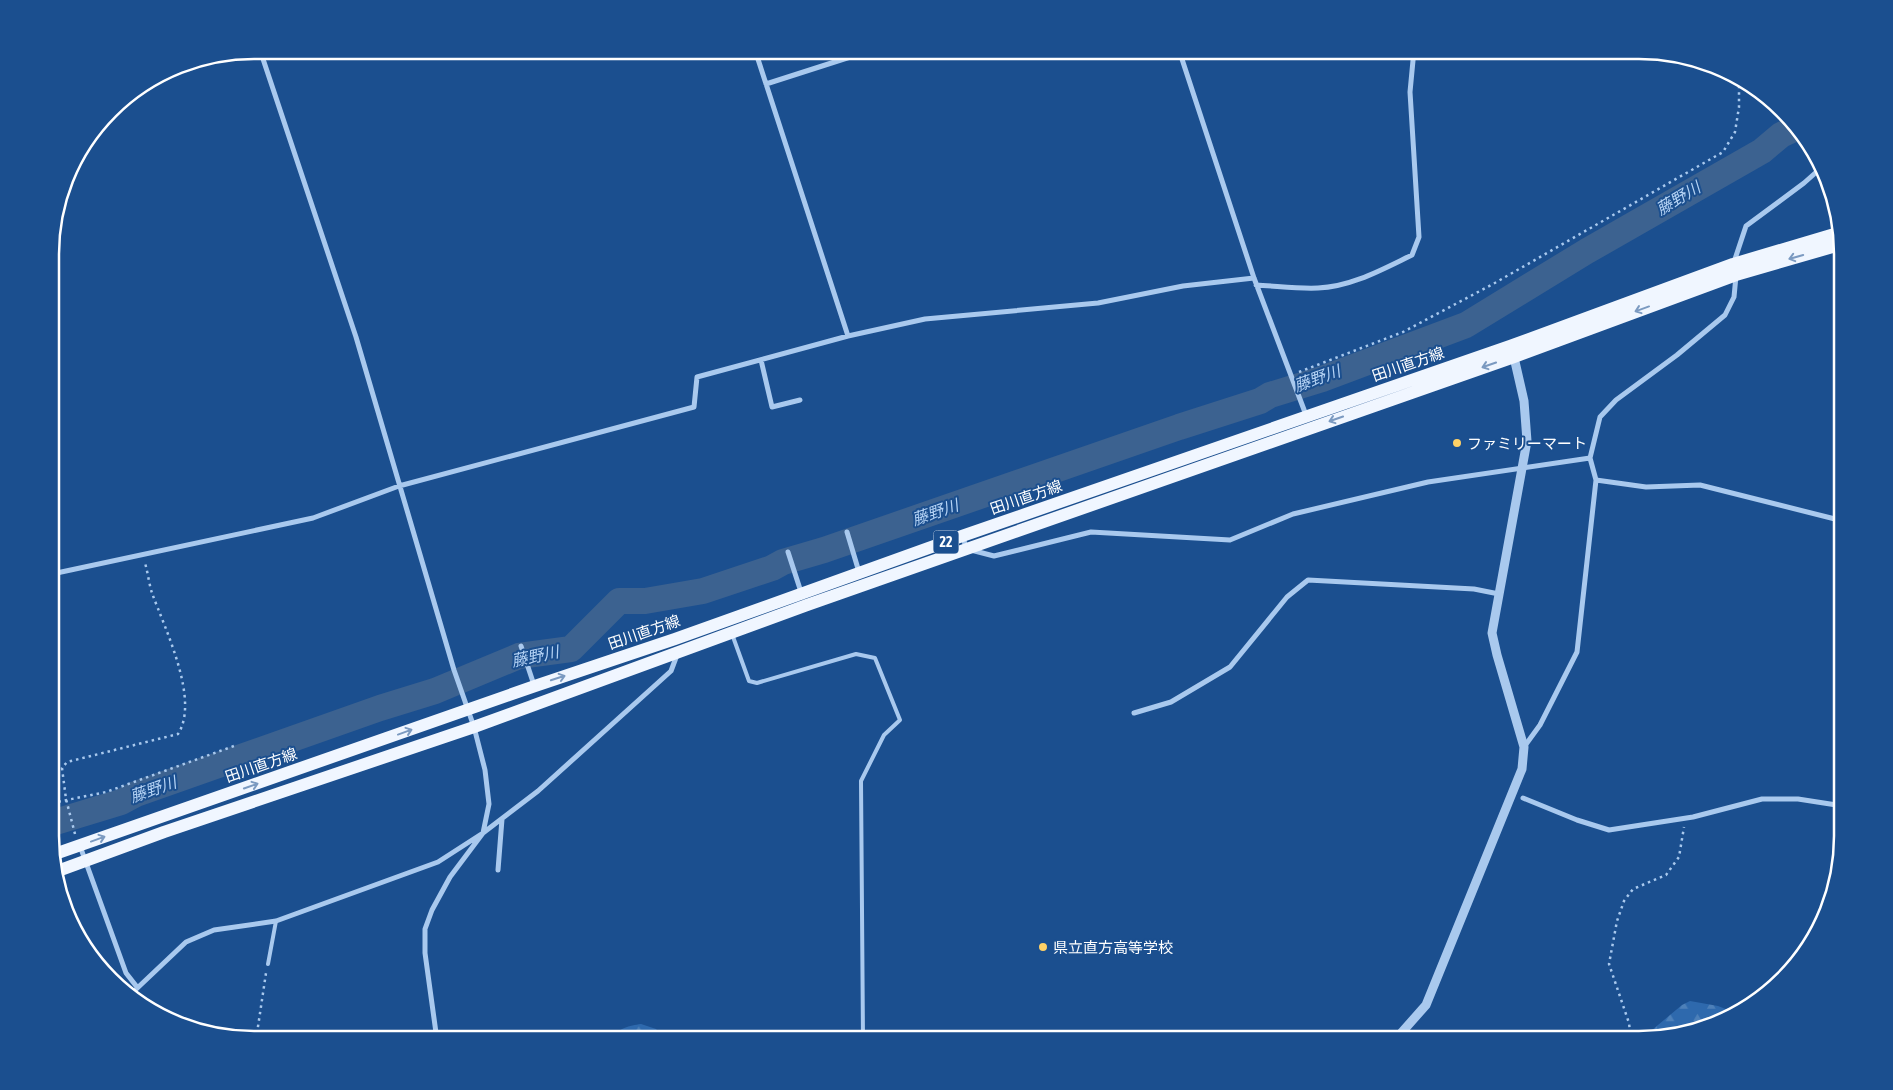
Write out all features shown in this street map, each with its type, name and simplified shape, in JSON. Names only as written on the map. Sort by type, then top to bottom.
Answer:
[{"type":"main road","name":"田川直方線","points":[[59,851],[77,840],[467,706],[534,686],[724,621],[962,536],[1512,351],[1834,235]]},
{"type":"main road","name":"田川直方線","points":[[1735,269],[1834,246]]},
{"type":"main road","name":"田川直方線","points":[[61,870],[164,832],[474,728],[807,605],[967,550],[1308,420]]},
{"type":"street","points":[[263,59],[356,337],[485,770],[489,804],[483,833],[450,877],[432,910],[425,929],[425,953],[435,1031]]},
{"type":"street","points":[[758,59],[848,336]]},
{"type":"street","points":[[766,84],[844,59]]},
{"type":"street","points":[[1182,59],[1256,285],[1308,420]]},
{"type":"street","points":[[1256,285],[1319,288],[1341,285],[1377,272],[1412,255],[1419,237],[1410,92],[1413,59]]},
{"type":"street","points":[[1524,747],[1540,725],[1577,652],[1596,480],[1590,458],[1600,417],[1616,400],[1677,355],[1725,315],[1734,297],[1735,269],[1746,226],[1816,172]]},
{"type":"street","points":[[59,572],[313,518],[399,486],[694,407],[697,378],[848,336],[925,319],[1098,303],[1184,286],[1254,278]]},
{"type":"street","points":[[1403,1031],[1426,1005],[1522,769],[1524,747],[1496,655],[1492,632],[1527,441],[1524,401],[1512,351]]},
{"type":"street","points":[[761,360],[772,407],[800,400]]},
{"type":"street","points":[[962,536],[967,550],[994,556],[1091,532],[1230,540],[1293,514],[1428,482],[1523,466],[1590,458]]},
{"type":"street","points":[[1596,480],[1646,488],[1700,485],[1834,519]]},
{"type":"street","points":[[847,532],[859,572]]},
{"type":"street","points":[[788,552],[801,592]]},
{"type":"street","points":[[1134,713],[1171,702],[1230,667],[1287,596],[1308,580],[1474,589],[1499,594]]},
{"type":"street","points":[[521,646],[534,686]]},
{"type":"street","points":[[134,990],[186,942],[214,930],[276,921],[438,862],[483,833],[538,791],[670,670],[678,653]]},
{"type":"street","points":[[1523,798],[1577,820],[1608,830],[1684,818],[1762,799],[1798,799],[1834,805]]},
{"type":"street","points":[[498,870],[502,819]]},
{"type":"street","points":[[77,840],[87,861],[126,973],[137,987]]},
{"type":"lane","points":[[724,621],[749,680],[757,683],[856,654],[875,658],[900,720],[884,735],[861,781],[863,1031]]},
{"type":"lane","points":[[268,964],[276,921]]},
{"type":"path","points":[[1291,375],[1403,332],[1493,284],[1723,152],[1735,132],[1739,107],[1739,86]]},
{"type":"path","points":[[77,840],[66,800],[62,768],[67,762],[178,734],[185,725],[180,666],[151,591],[142,554]]},
{"type":"path","points":[[59,802],[106,792],[234,746]]},
{"type":"path","points":[[1630,1031],[1609,964],[1617,921],[1624,901],[1633,889],[1666,875],[1678,857],[1684,818]]},
{"type":"path","points":[[257,1031],[268,964]]},
{"type":"green space","points":[[1690,1001],[1718,1006],[1728,1010],[1690,1025],[1651,1031],[1682,1005]]},
{"type":"green space","points":[[641,1024],[658,1031],[620,1031]]},
{"type":"waterway","name":"藤野川","points":[[59,821],[121,802],[136,794],[380,708],[435,691],[519,656],[571,649],[619,601],[645,601],[703,591],[772,568],[783,562],[824,550],[1179,427],[1260,401],[1270,395],[1322,379],[1466,325],[1587,251],[1762,151],[1781,135],[1790,131]]},
{"type":"place","name":"ファミリーマート","points":[[1457,443]]},
{"type":"place","name":"県立直方高等学校","points":[[1043,947]]}]
